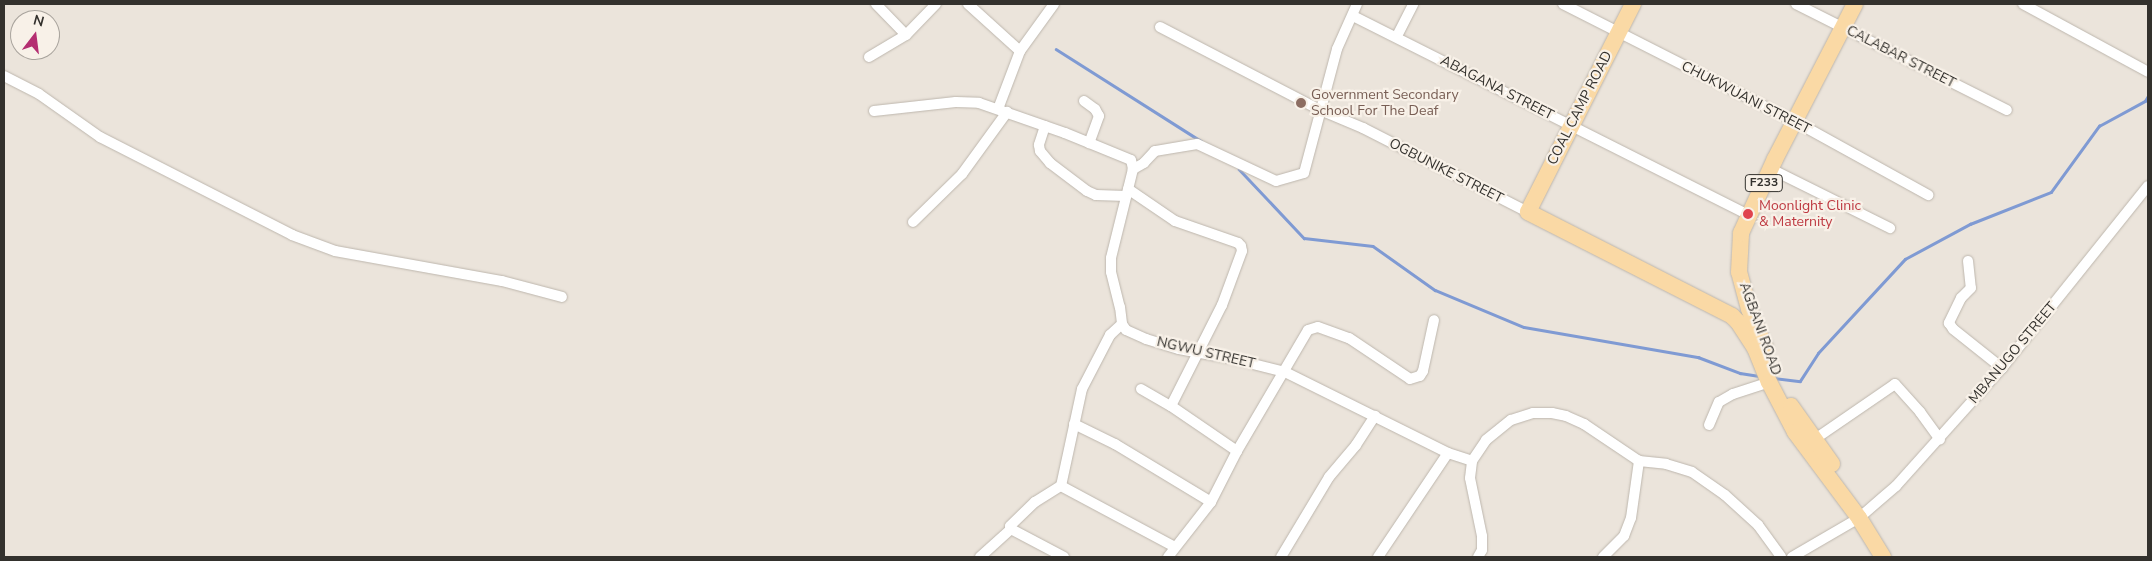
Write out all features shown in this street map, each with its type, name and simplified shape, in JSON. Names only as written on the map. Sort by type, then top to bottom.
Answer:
[{"type":"main road","name":"COAL CAMP ROAD","points":[[1528,212],[1633,4]]},
{"type":"main road","name":"AGBANI ROAD","points":[[1855,4],[1748,215],[1741,233],[1738,260],[1742,285],[1771,378],[1894,557]]},
{"type":"main road","name":"OGBUNIKE STREET","points":[[1528,212],[1732,316]]},
{"type":"main road","points":[[1732,316],[1749,309]]},
{"type":"main road","name":"AGBANI ROAD","points":[[1732,316],[1747,334],[1771,378],[1795,432],[1864,515],[1883,557]]},
{"type":"street","points":[[876,4],[906,35]]},
{"type":"street","points":[[869,57],[906,35],[936,4]]},
{"type":"street","points":[[968,4],[1020,51]]},
{"type":"street","points":[[913,222],[962,174],[1002,110],[1020,51],[1054,4]]},
{"type":"street","points":[[1133,170],[1144,163],[1155,150],[1197,144],[1276,181],[1304,173],[1337,49],[1357,4]]},
{"type":"street","points":[[1397,36],[1413,4]]},
{"type":"street","name":"CHUKWUANI STREET","points":[[1562,4],[1794,123],[1806,127],[1928,195]]},
{"type":"street","name":"CALABAR STREET","points":[[1796,4],[2007,110]]},
{"type":"street","points":[[2029,5],[2148,72]]},
{"type":"street","name":"ABAGANA STREET","points":[[1353,16],[1397,36],[1748,215]]},
{"type":"street","name":"OGBUNIKE STREET","points":[[1160,27],[1293,94],[1320,110],[1362,128],[1528,212]]},
{"type":"street","points":[[4,76],[38,94],[100,137],[292,235],[335,251],[502,281],[562,297]]},
{"type":"street","points":[[1084,101],[1095,109],[1098,116],[1088,143]]},
{"type":"street","points":[[874,111],[956,102],[979,104],[1002,110],[1130,160],[1133,170],[1111,258],[1111,272],[1120,307],[1122,324],[1110,335],[1082,389],[1061,486],[1035,502],[1011,524],[1011,529],[980,557]]},
{"type":"street","points":[[1045,126],[1038,145],[1040,151],[1050,163],[1087,192],[1096,196],[1127,192],[1175,221],[1238,243],[1241,246],[1242,251],[1222,305],[1171,406]]},
{"type":"street","points":[[1771,169],[1890,228]]},
{"type":"street","name":"MBANUGO STREET","points":[[1792,557],[1864,515],[1896,486],[1940,440],[2002,368],[2148,186]]},
{"type":"street","points":[[1968,261],[1971,288],[1961,298],[1949,323],[1953,329],[2002,368]]},
{"type":"street","points":[[1168,557],[1211,502],[1237,451],[1308,330],[1315,327],[1349,338],[1398,372],[1410,378],[1416,378],[1423,371],[1434,320]]},
{"type":"street","name":"NGWU STREET","points":[[1122,324],[1126,330],[1146,339],[1285,372],[1448,453],[1472,461]]},
{"type":"street","points":[[1709,425],[1719,402],[1771,378]]},
{"type":"street","points":[[1814,439],[1895,384],[1920,412],[1940,440]]},
{"type":"street","points":[[1140,389],[1171,406],[1237,451]]},
{"type":"street","points":[[1481,557],[1482,536],[1470,478],[1472,461],[1486,440],[1511,420],[1533,413],[1552,412],[1584,424],[1639,461],[1666,464],[1692,472],[1724,495],[1758,524],[1781,557]]},
{"type":"street","points":[[1281,557],[1329,477],[1356,445],[1375,416]]},
{"type":"street","points":[[1074,424],[1115,444],[1211,502]]},
{"type":"street","points":[[1378,557],[1448,453]]},
{"type":"street","points":[[1603,557],[1624,536],[1631,518],[1639,461]]},
{"type":"street","points":[[1061,486],[1175,547]]},
{"type":"street","points":[[1011,529],[1064,557]]},
{"type":"waterway","points":[[1056,49],[1201,141]]},
{"type":"waterway","points":[[1774,378],[1800,381],[1818,353],[1905,259],[1970,224],[2051,192],[2099,126],[2145,101],[2148,96]]},
{"type":"waterway","points":[[1239,169],[1304,238],[1373,246],[1435,290],[1524,327],[1698,357],[1740,373],[1759,376]]},
{"type":"place","name":"Government Secondary School For The Deaf","points":[[1301,103]]},
{"type":"place","name":"Moonlight Clinic & Maternity","points":[[1748,214]]}]
